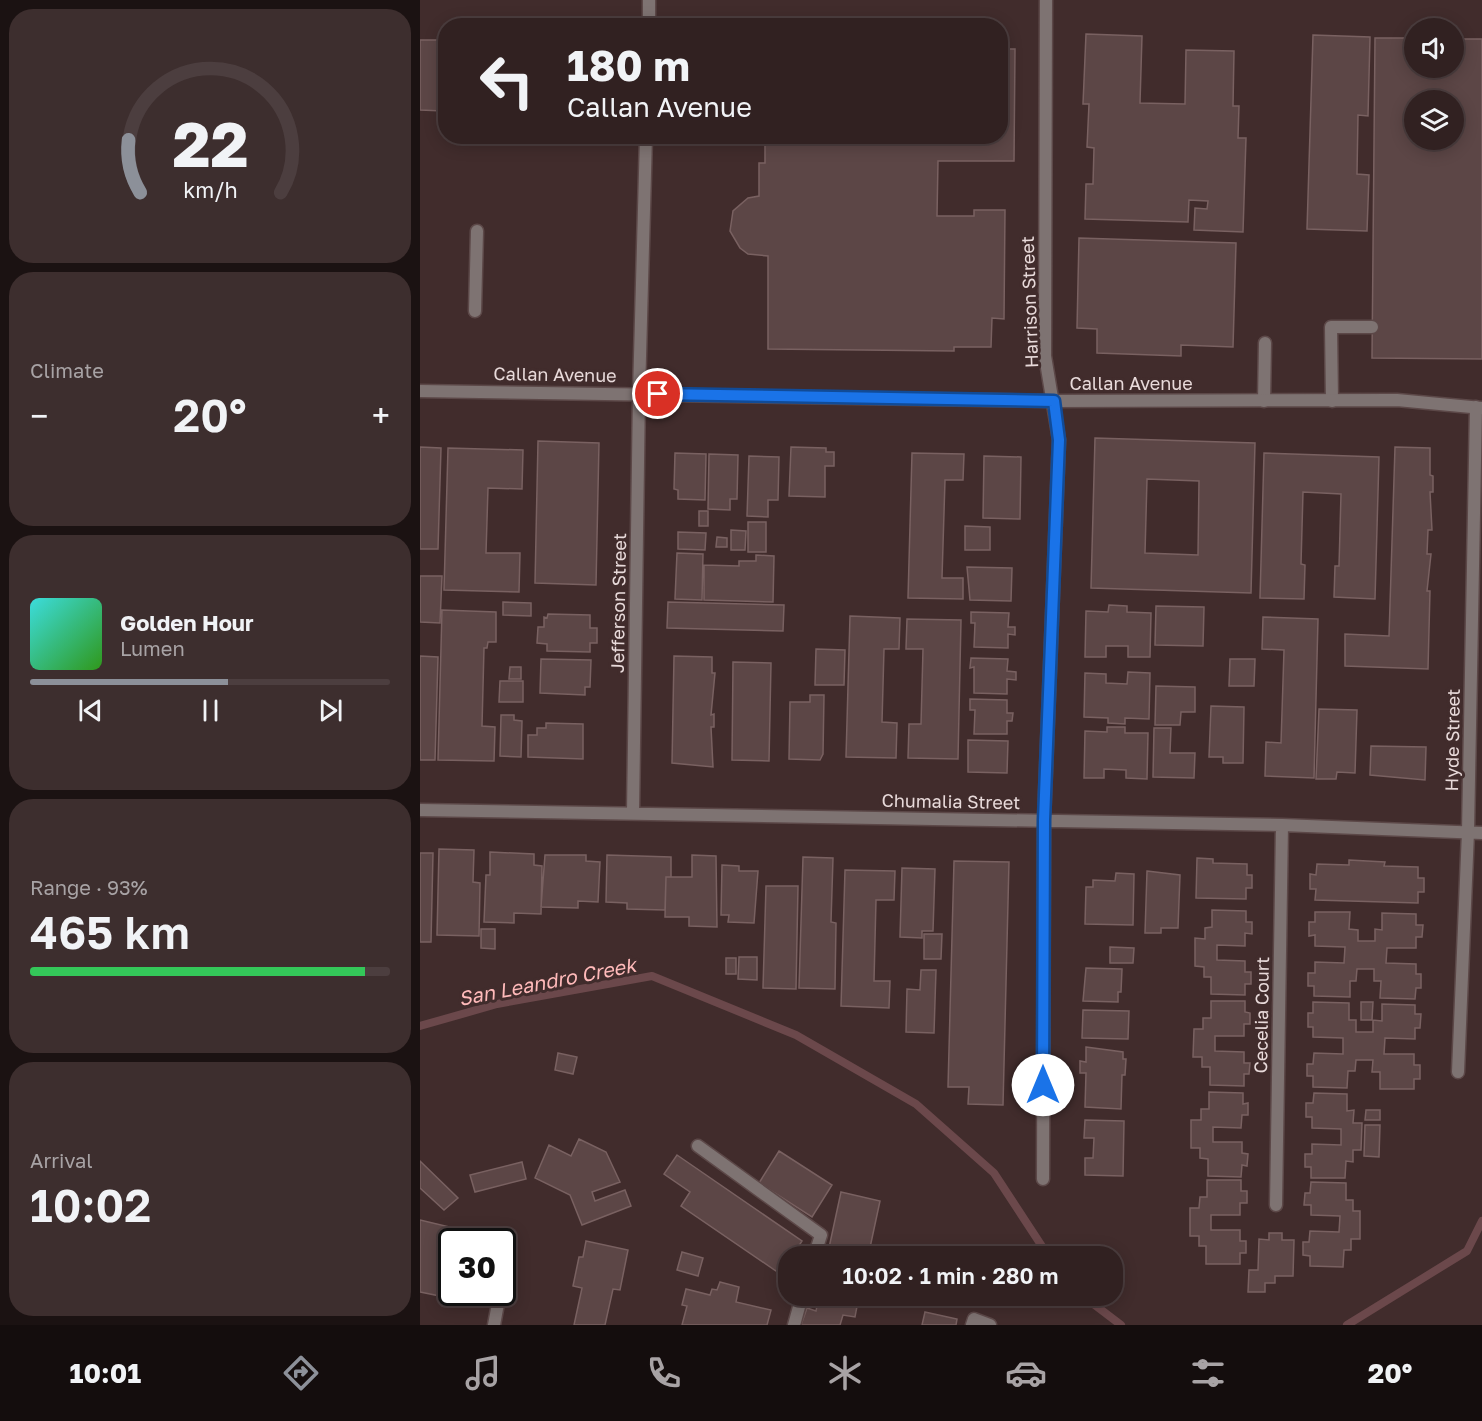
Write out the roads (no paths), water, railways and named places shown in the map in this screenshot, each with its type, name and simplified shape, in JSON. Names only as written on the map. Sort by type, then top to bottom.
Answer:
[{"type":"street","points":[[649,0],[649,18]]},
{"type":"street","name":"Harrison Street","points":[[1043,1179],[1044,820],[1059,440],[1045,356],[1046,0]]},
{"type":"street","name":"Jefferson Street","points":[[633,813],[639,393],[646,144]]},
{"type":"street","points":[[475,311],[477,231]]},
{"type":"street","points":[[1332,401],[1331,327],[1372,327]]},
{"type":"street","points":[[1264,400],[1265,342]]},
{"type":"street","name":"Callan Avenue","points":[[420,391],[1054,401],[1397,400],[1479,408]]},
{"type":"street","name":"Hyde Street","points":[[1458,1072],[1468,832],[1479,408]]},
{"type":"street","name":"Chumalia Street","points":[[420,810],[1282,825],[1482,833]]},
{"type":"street","name":"Cecelia Court","points":[[1276,1205],[1282,825]]},
{"type":"street","points":[[698,1146],[821,1235],[818,1246]]},
{"type":"street","points":[[494,1325],[498,1306]]},
{"type":"street","points":[[794,1325],[799,1306]]},
{"type":"street","points":[[972,1325],[974,1319],[990,1325]]},
{"type":"waterway","name":"San Leandro Creek","points":[[420,1026],[497,1004],[652,976],[796,1035],[916,1104],[994,1173],[1042,1246]]},
{"type":"waterway","name":"San Leandro Creek","points":[[1347,1325],[1467,1251],[1482,1221]]},
{"type":"waterway","name":"San Leandro Creek","points":[[1096,1306],[1121,1325]]}]
